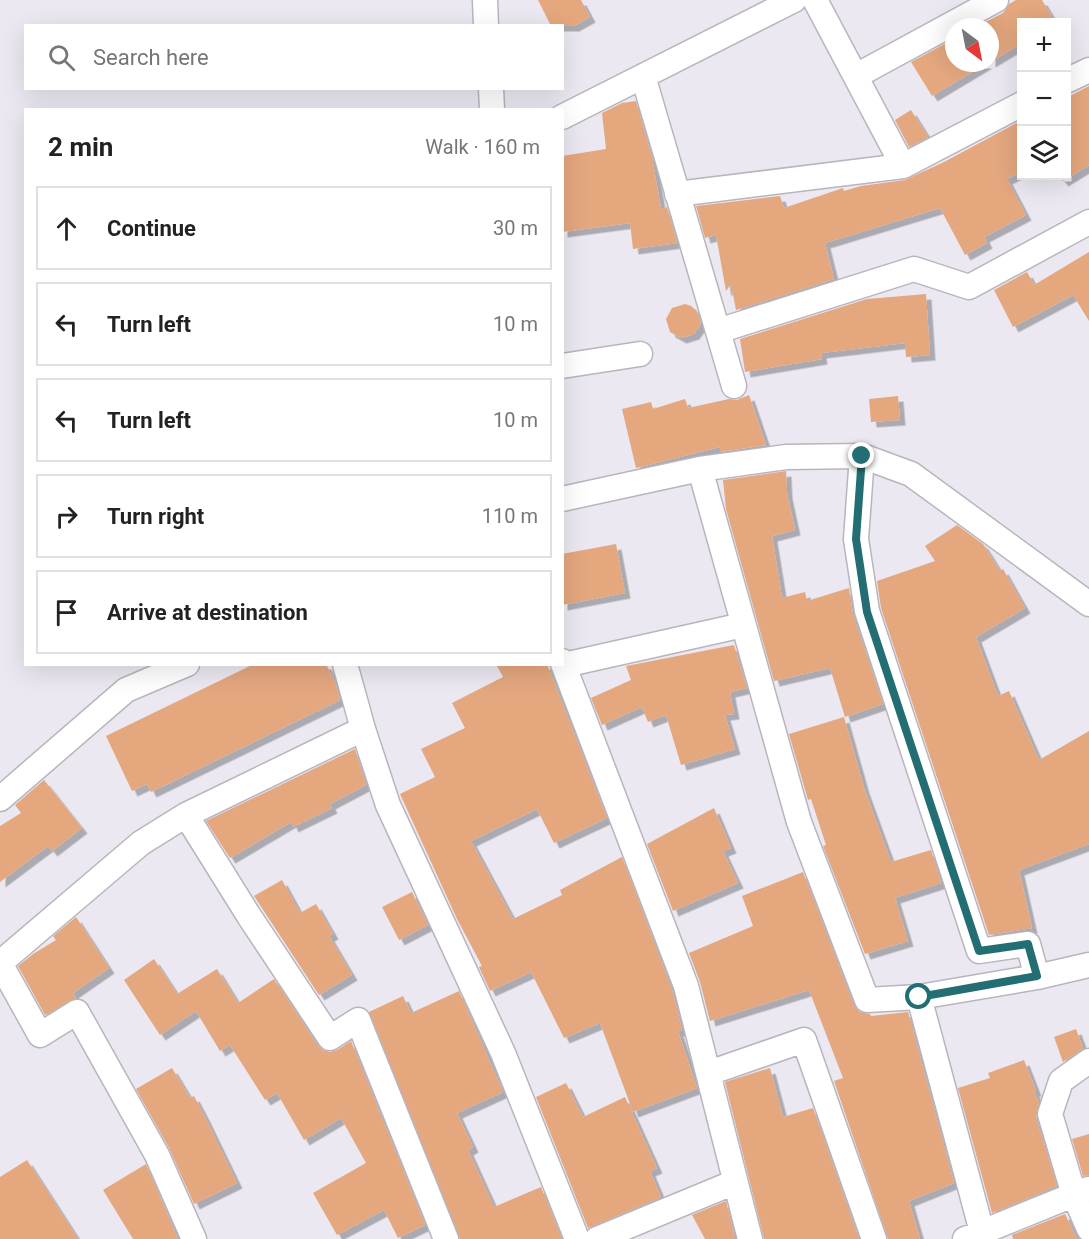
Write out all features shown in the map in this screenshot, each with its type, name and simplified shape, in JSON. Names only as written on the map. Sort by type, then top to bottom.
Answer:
[{"type":"street","points":[[484,0],[486,24]]},
{"type":"street","points":[[564,116],[794,0]]},
{"type":"street","points":[[815,0],[903,166]]},
{"type":"street","points":[[856,76],[996,0]]},
{"type":"street","points":[[1071,79],[1089,70]]},
{"type":"street","points":[[643,76],[734,386]]},
{"type":"street","points":[[491,90],[492,108]]},
{"type":"street","points":[[677,194],[903,166],[1017,108]]},
{"type":"street","points":[[718,331],[914,269],[969,287],[1089,222]]},
{"type":"street","points":[[564,366],[640,354]]},
{"type":"street","points":[[862,456],[856,539],[867,612],[979,951],[1028,944],[1037,976]]},
{"type":"street","points":[[564,498],[700,469],[786,457],[862,456],[911,474],[1089,604]]},
{"type":"street","points":[[700,469],[799,822],[867,1000],[919,997],[1089,965]]},
{"type":"street","points":[[564,663],[743,625]]},
{"type":"street","points":[[0,799],[126,690],[182,666]]},
{"type":"street","points":[[346,666],[363,729],[388,804],[503,1053],[577,1239]]},
{"type":"street","points":[[564,666],[686,986],[750,1239]]},
{"type":"street","points":[[194,1239],[157,1155],[77,1012],[40,1035],[0,963],[141,843],[186,815],[363,729]]},
{"type":"street","points":[[186,815],[249,916],[330,1038],[358,1020],[446,1239]]},
{"type":"street","points":[[919,997],[972,1237],[1082,1192]]},
{"type":"street","points":[[709,1073],[804,1040],[874,1239]]},
{"type":"street","points":[[1089,1060],[1061,1081],[1050,1114],[1082,1192],[1089,1229]]},
{"type":"street","points":[[597,1239],[735,1182]]},
{"type":"building","points":[[538,0],[581,0],[590,17],[574,26],[550,24]]},
{"type":"building","points":[[1016,0],[1042,0],[1053,18],[1017,18],[1017,46],[999,57],[999,18],[993,18],[1003,13],[1009,4]]},
{"type":"building","points":[[945,44],[945,72],[972,72],[932,96],[911,62]]},
{"type":"building","points":[[1089,86],[1089,165],[1071,176],[1071,126],[1071,95]]},
{"type":"building","points":[[636,101],[652,158],[661,209],[667,207],[677,243],[633,249],[630,223],[564,232],[564,156],[606,149],[602,113],[622,103]]},
{"type":"building","points":[[911,110],[928,137],[909,147],[895,120]]},
{"type":"building","points":[[1017,123],[1017,174],[1007,179],[1026,215],[984,237],[987,243],[965,255],[940,208],[825,243],[834,279],[736,310],[731,284],[726,291],[716,235],[705,238],[696,206],[780,196],[784,208],[843,188],[844,191],[861,186],[905,180]]},
{"type":"building","points":[[1089,252],[1089,321],[1073,295],[1013,327],[994,290],[1027,272],[1034,285]]},
{"type":"building","points":[[926,294],[930,355],[906,357],[905,343],[821,353],[822,359],[745,372],[740,339],[867,299]]},
{"type":"building","points":[[685,304],[697,311],[701,324],[694,334],[681,338],[670,332],[666,319],[672,308]]},
{"type":"building","points":[[749,395],[766,445],[720,452],[720,447],[636,468],[622,409],[651,402],[653,409],[685,399],[688,408],[729,399],[737,400]]},
{"type":"building","points":[[898,396],[900,420],[871,422],[869,399]]},
{"type":"building","points":[[786,471],[787,493],[795,530],[772,536],[782,598],[805,592],[807,601],[849,588],[853,615],[883,704],[845,717],[830,668],[774,681],[726,509],[723,480]]},
{"type":"building","points":[[957,525],[983,544],[1000,571],[1003,569],[1025,608],[976,637],[998,696],[1009,691],[1039,760],[1089,731],[1089,844],[1019,870],[1032,928],[989,935],[881,608],[877,581],[935,561],[925,546]]},
{"type":"building","points":[[616,544],[625,593],[564,605],[564,554]]},
{"type":"building","points":[[734,645],[747,688],[730,692],[734,714],[725,715],[735,749],[681,765],[666,715],[648,722],[642,707],[602,725],[591,698],[631,680],[626,666]]},
{"type":"building","points":[[250,666],[327,666],[340,700],[151,792],[147,784],[132,791],[106,736]]},
{"type":"building","points":[[497,666],[548,666],[607,818],[554,843],[537,809],[471,841],[513,919],[562,895],[560,890],[622,857],[672,990],[682,1030],[678,1031],[697,1088],[633,1112],[600,1023],[564,1038],[531,972],[490,991],[479,967],[482,966],[457,919],[400,794],[435,777],[421,749],[465,728],[452,703],[503,677]]},
{"type":"building","points":[[844,717],[864,788],[891,862],[931,850],[941,883],[895,898],[908,941],[865,954],[823,846],[826,845],[811,799],[808,800],[789,734]]},
{"type":"building","points":[[355,749],[366,785],[330,804],[332,808],[293,827],[291,822],[230,858],[206,821]]},
{"type":"building","points":[[44,780],[82,828],[52,851],[48,846],[0,882],[0,826],[21,813],[15,805]]},
{"type":"building","points":[[714,808],[731,848],[723,851],[738,883],[673,911],[647,844]]},
{"type":"building","points":[[803,872],[854,1006],[860,1012],[871,1016],[908,1012],[954,1183],[909,1201],[920,1239],[888,1239],[834,1081],[843,1078],[809,990],[710,1021],[700,982],[689,953],[753,926],[742,896]]},
{"type":"building","points":[[282,880],[300,913],[316,904],[333,934],[329,936],[352,975],[319,995],[254,896]]},
{"type":"building","points":[[412,892],[428,925],[399,940],[382,907]]},
{"type":"building","points":[[76,917],[109,968],[73,993],[76,998],[45,1015],[18,966],[56,940],[53,936]]},
{"type":"building","points":[[154,959],[177,994],[217,969],[238,1003],[274,979],[318,1046],[330,1052],[351,1041],[425,1225],[398,1238],[384,1210],[337,1235],[313,1193],[366,1163],[341,1118],[304,1140],[277,1093],[265,1100],[230,1045],[220,1051],[196,1011],[160,1035],[124,980]]},
{"type":"building","points":[[459,991],[503,1092],[457,1113],[473,1147],[468,1150],[494,1207],[541,1187],[562,1239],[460,1239],[369,1012],[403,996],[411,1013]]},
{"type":"building","points":[[1076,1029],[1083,1048],[1063,1062],[1054,1037]]},
{"type":"building","points":[[1024,1060],[1036,1091],[1034,1091],[1039,1103],[1036,1118],[1057,1186],[992,1213],[958,1088],[990,1078],[988,1073]]},
{"type":"building","points":[[172,1068],[190,1098],[194,1096],[237,1183],[194,1204],[169,1148],[136,1089]]},
{"type":"building","points":[[770,1068],[783,1117],[813,1108],[859,1239],[764,1239],[725,1082]]},
{"type":"building","points":[[566,1083],[583,1117],[625,1097],[657,1168],[650,1171],[661,1197],[588,1228],[536,1097]]},
{"type":"building","points":[[1089,1134],[1089,1175],[1083,1176],[1072,1139]]},
{"type":"building","points":[[27,1160],[78,1239],[0,1239],[0,1177]]},
{"type":"building","points":[[146,1164],[178,1239],[133,1239],[103,1190]]},
{"type":"building","points":[[726,1201],[735,1239],[705,1239],[692,1215]]},
{"type":"building","points":[[1065,1214],[1077,1239],[1013,1239],[1012,1235]]},
{"type":"route","points":[[862,456],[856,539],[867,612],[979,951],[1028,944],[1037,976],[919,997]]}]
